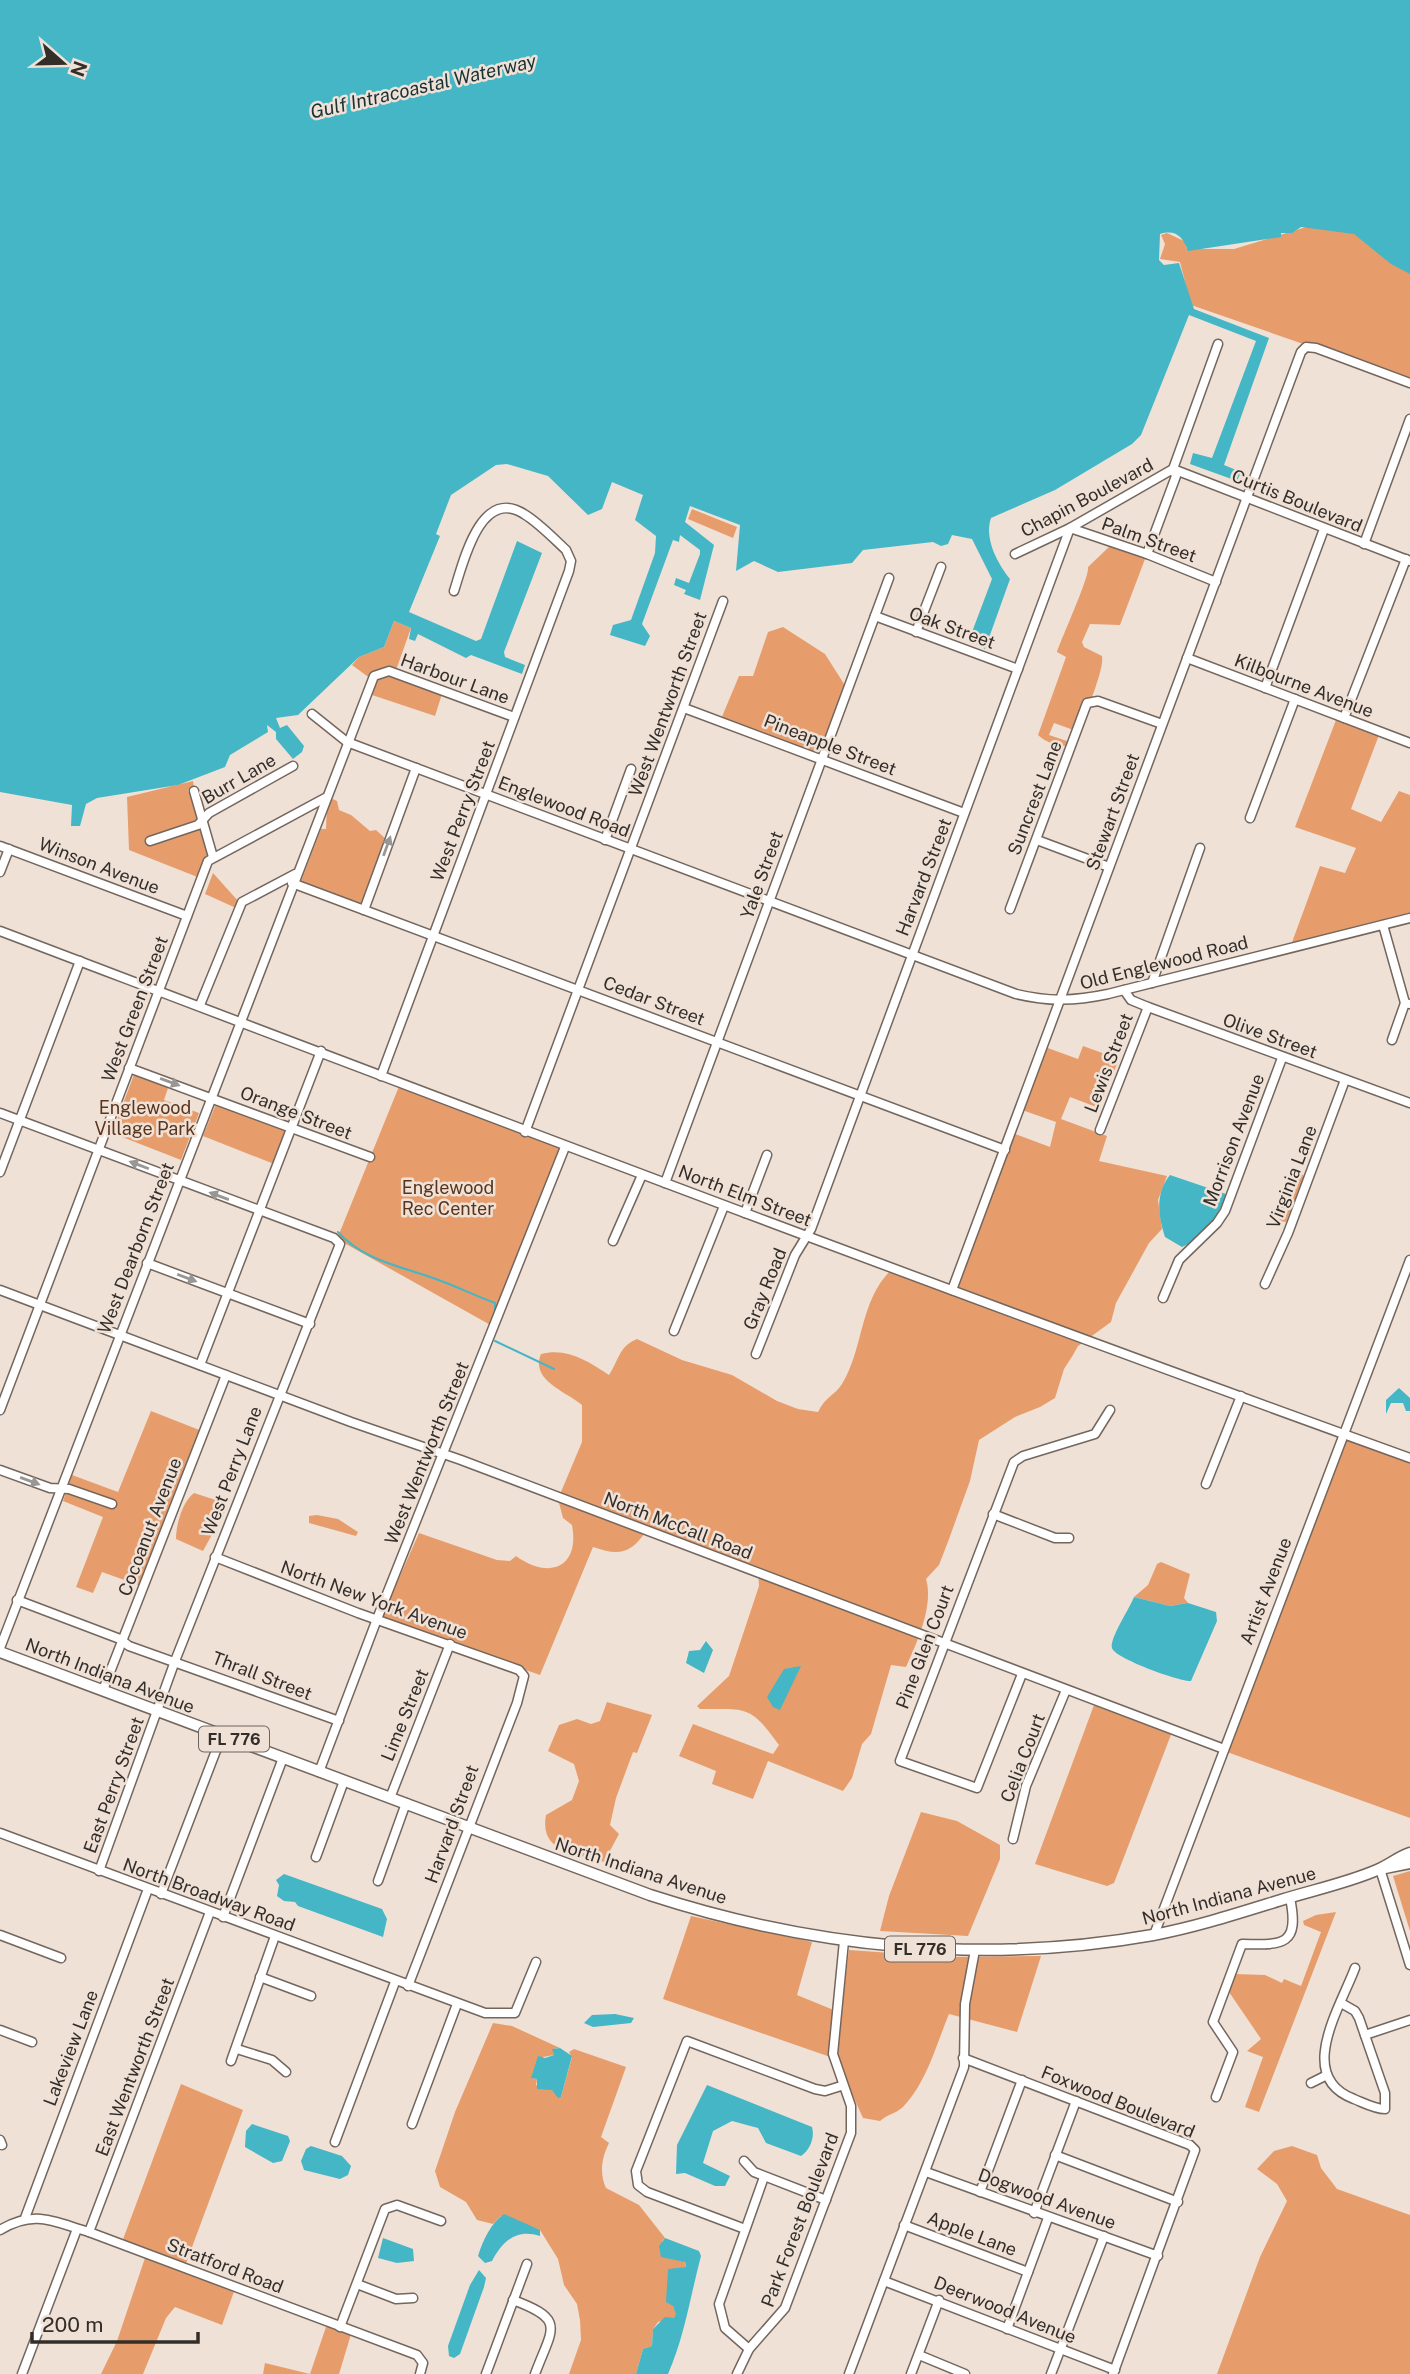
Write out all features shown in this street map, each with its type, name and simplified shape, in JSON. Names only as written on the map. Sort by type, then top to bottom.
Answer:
[{"type":"main road","name":"North Indiana Avenue","points":[[0,1650],[319,1772],[679,1904],[751,1923],[844,1941],[908,1948],[975,1950],[1063,1946],[1154,1935],[1290,1898],[1380,1869],[1410,1863]]},
{"type":"main road","name":"North Indiana Avenue","points":[[1380,1869],[1410,1853]]},
{"type":"street","points":[[1147,554],[1176,476],[1173,469],[1219,344]]},
{"type":"street","name":"Stewart Street","points":[[952,1290],[1301,352],[1306,347],[1410,383]]},
{"type":"street","points":[[1364,544],[1410,419]]},
{"type":"street","name":"Curtis Boulevard","points":[[1173,469],[1408,560]]},
{"type":"street","name":"Chapin Boulevard","points":[[1015,554],[1070,528],[1173,469]]},
{"type":"street","name":"West Perry Street","points":[[381,1076],[569,571],[570,557],[566,550],[522,512],[513,510],[494,513],[477,526],[454,591]]},
{"type":"street","name":"Palm Street","points":[[1070,528],[1147,554],[1216,582]]},
{"type":"street","name":"Harvard Street","points":[[804,1236],[811,1229],[1070,528]]},
{"type":"street","points":[[1265,688],[1324,529]]},
{"type":"street","points":[[1344,718],[1408,560]]},
{"type":"street","points":[[916,632],[941,567]]},
{"type":"street","name":"Yale Street","points":[[665,1183],[889,578]]},
{"type":"street","name":"West Wentworth Street","points":[[526,1132],[723,601]]},
{"type":"street","name":"Oak Street","points":[[875,617],[1018,669]]},
{"type":"street","name":"Kilbourne Avenue","points":[[1187,658],[1410,743]]},
{"type":"street","name":"Harbour Lane","points":[[385,670],[514,717]]},
{"type":"street","name":"West Dearborn Street","points":[[0,1650],[347,742],[374,676],[385,670]]},
{"type":"street","points":[[1250,818],[1295,699]]},
{"type":"street","name":"Suncrest Lane","points":[[1010,909],[1091,700],[1162,724]]},
{"type":"street","name":"Pineapple Street","points":[[684,708],[964,813]]},
{"type":"street","name":"Englewood Road","points":[[312,714],[347,742],[770,901]]},
{"type":"street","name":"Burr Lane","points":[[150,841],[198,825],[201,820],[293,766]]},
{"type":"street","points":[[364,910],[416,768]]},
{"type":"street","points":[[606,840],[631,769]]},
{"type":"street","points":[[194,791],[213,857],[325,798]]},
{"type":"street","points":[[1037,840],[1109,867]]},
{"type":"street","points":[[0,872],[4,848]]},
{"type":"street","name":"Winson Avenue","points":[[4,848],[187,916]]},
{"type":"street","points":[[1152,983],[1200,848]]},
{"type":"street","name":"West Green Street","points":[[0,1410],[187,916],[208,862],[213,857]]},
{"type":"street","points":[[200,1005],[242,902],[296,874]]},
{"type":"street","name":"Cedar Street","points":[[292,883],[1005,1150]]},
{"type":"street","name":"Old Englewood Road","points":[[770,901],[1016,993],[1060,1002],[1124,990],[1410,918]]},
{"type":"street","points":[[1383,925],[1407,1003],[1392,1040]]},
{"type":"street","name":"North Elm Street","points":[[1,933],[240,1020],[565,1147],[1410,1458]]},
{"type":"street","points":[[0,1172],[80,961]]},
{"type":"street","name":"Olive Street","points":[[1124,990],[1130,1000],[1410,1103]]},
{"type":"street","name":"Lewis Street","points":[[1100,1130],[1148,1007]]},
{"type":"street","points":[[200,1365],[321,1051]]},
{"type":"street","name":"Morrison Avenue","points":[[1163,1298],[1179,1260],[1217,1223],[1225,1211],[1282,1058]]},
{"type":"street","name":"Orange Street","points":[[130,1068],[370,1157]]},
{"type":"street","name":"Virginia Lane","points":[[1265,1284],[1288,1233],[1345,1080]]},
{"type":"street","points":[[0,1113],[259,1210]]},
{"type":"street","name":"West Wentworth Street","points":[[319,1772],[565,1147]]},
{"type":"street","points":[[745,1213],[767,1155]]},
{"type":"street","points":[[613,1241],[642,1175]]},
{"type":"street","points":[[674,1331],[724,1206]]},
{"type":"street","name":"West Perry Lane","points":[[158,1711],[215,1558],[340,1244],[334,1238],[259,1210]]},
{"type":"street","name":"Gray Road","points":[[755,1354],[804,1236]]},
{"type":"street","name":"Artist Avenue","points":[[1154,1935],[1343,1434],[1406,1279],[1410,1260]]},
{"type":"street","points":[[147,1263],[310,1324]]},
{"type":"street","name":"North McCall Road","points":[[0,1290],[1224,1749]]},
{"type":"street","name":"Cocoanut Avenue","points":[[103,1689],[226,1375]]},
{"type":"street","points":[[1206,1484],[1241,1396]]},
{"type":"street","name":"Pine Glen Court","points":[[1022,1674],[977,1788],[900,1761],[943,1643],[1016,1459],[1095,1434],[1110,1410]]},
{"type":"street","points":[[0,1470],[112,1504]]},
{"type":"street","points":[[993,1514],[1055,1538],[1069,1538]]},
{"type":"street","name":"North New York Avenue","points":[[215,1558],[522,1673]]},
{"type":"street","name":"Thrall Street","points":[[17,1600],[338,1721]]},
{"type":"street","name":"Lime Street","points":[[390,1798],[450,1644]]},
{"type":"street","name":"Harvard Street","points":[[408,1986],[517,1703],[523,1680],[522,1673]]},
{"type":"street","name":"Celia Court","points":[[1013,1839],[1026,1786],[1066,1690]]},
{"type":"street","name":"East Perry Street","points":[[99,1871],[158,1711]]},
{"type":"street","points":[[162,1894],[222,1735]]},
{"type":"street","points":[[223,1917],[283,1758]]},
{"type":"street","points":[[316,1857],[344,1781]]},
{"type":"street","points":[[378,1881],[407,1803]]},
{"type":"street","name":"North Broadway Road","points":[[0,1833],[457,2004]]},
{"type":"street","points":[[1380,1869],[1410,1965]]},
{"type":"street","name":"Lakeview Lane","points":[[25,2218],[148,1889]]},
{"type":"street","points":[[1216,2097],[1233,2052],[1213,2022],[1237,1957],[1242,1944],[1279,1945],[1287,1939],[1294,1918],[1290,1898]]},
{"type":"street","name":"East Wentworth Street","points":[[89,2232],[210,1912]]},
{"type":"street","points":[[0,1935],[61,1958]]},
{"type":"street","points":[[231,2061],[275,1936]]},
{"type":"street","name":"Park Forest Boulevard","points":[[737,2374],[749,2349],[785,2308],[852,2126],[851,2106],[841,2086],[833,2054],[844,1941]]},
{"type":"street","points":[[849,2374],[960,2080],[965,2004],[975,1950]]},
{"type":"street","points":[[412,2124],[457,2004],[485,2013],[515,2013],[536,1962]]},
{"type":"street","points":[[1341,2003],[1358,2014],[1385,2093],[1385,2109],[1342,2094],[1325,2076],[1323,2054],[1341,2003],[1355,1968]]},
{"type":"street","points":[[260,1977],[311,1996]]},
{"type":"street","points":[[335,2142],[395,1982]]},
{"type":"street","points":[[1365,2035],[1410,2020]]},
{"type":"street","points":[[0,2029],[32,2042]]},
{"type":"street","points":[[745,2229],[646,2192],[636,2181],[636,2171],[687,2041],[815,2089],[825,2091],[841,2086]]},
{"type":"street","points":[[237,2049],[272,2060],[286,2072]]},
{"type":"street","name":"Foxwood Boulevard","points":[[963,2058],[1193,2147],[1195,2155],[1114,2372]]},
{"type":"street","points":[[1311,2082],[1325,2076]]},
{"type":"street","points":[[980,2192],[1022,2080]]},
{"type":"street","points":[[1034,2213],[1076,2101]]},
{"type":"street","points":[[1055,2155],[1178,2202]]},
{"type":"street","points":[[744,2161],[754,2172],[764,2177],[826,2200]]},
{"type":"street","name":"Dogwood Avenue","points":[[926,2172],[1157,2256]]},
{"type":"street","points":[[749,2349],[725,2328],[719,2307],[764,2177]]},
{"type":"street","points":[[340,2327],[388,2207],[397,2205],[441,2221]]},
{"type":"street","points":[[0,2230],[25,2218]]},
{"type":"street","name":"Stratford Road","points":[[25,2218],[53,2220],[89,2232],[420,2357],[423,2363],[419,2374]]},
{"type":"street","points":[[1007,2329],[1048,2218]]},
{"type":"street","name":"Apple Lane","points":[[904,2225],[1028,2272]]},
{"type":"street","points":[[22,2374],[77,2229]]},
{"type":"street","points":[[1051,2374],[1104,2236]]},
{"type":"street","points":[[486,2374],[527,2264]]},
{"type":"street","name":"Deerwood Avenue","points":[[884,2281],[939,2300],[1114,2372]]},
{"type":"street","points":[[357,2284],[396,2300],[413,2298]]},
{"type":"street","points":[[513,2300],[544,2312],[551,2322],[551,2331],[535,2374]]},
{"type":"street","points":[[911,2374],[939,2300]]},
{"type":"street","points":[[919,2355],[965,2374]]},
{"type":"green space","points":[[1316,224],[1355,231],[1410,266],[1410,381],[1191,305],[1180,262],[1160,259],[1165,244],[1161,235],[1167,233],[1184,241],[1187,249],[1234,249]]},
{"type":"green space","points":[[692,509],[737,527],[733,538],[688,519]]},
{"type":"green space","points":[[1110,546],[1145,559],[1120,625],[1090,624],[1082,642],[1084,647],[1102,656],[1100,671],[1079,732],[1054,723],[1049,735],[1076,744],[1056,745],[1038,735],[1066,657],[1057,652],[1088,567]]},
{"type":"green space","points":[[394,621],[411,628],[396,670],[442,694],[435,716],[366,693],[371,679],[352,665],[359,657],[384,647]]},
{"type":"green space","points":[[783,627],[825,654],[846,687],[819,755],[721,719],[739,676],[753,676],[768,632]]},
{"type":"green space","points":[[1336,720],[1379,735],[1351,809],[1381,822],[1399,791],[1410,795],[1410,913],[1291,945],[1320,866],[1345,873],[1356,848],[1295,827]]},
{"type":"green space","points":[[193,781],[194,787],[188,790],[209,853],[200,878],[129,850],[127,797]]},
{"type":"green space","points":[[333,799],[337,801],[339,810],[351,815],[370,831],[376,830],[388,841],[365,903],[361,906],[301,881],[321,829],[326,829],[327,804]]},
{"type":"green space","points":[[213,873],[239,902],[236,908],[205,894]]},
{"type":"green space","points":[[1083,1046],[1119,1059],[1099,1108],[1070,1097],[1061,1119],[1107,1136],[1099,1161],[1167,1176],[1158,1200],[1162,1229],[1149,1243],[1116,1303],[1111,1322],[1078,1346],[1064,1369],[1055,1398],[1015,1417],[979,1440],[970,1481],[949,1539],[939,1565],[926,1579],[928,1600],[915,1647],[906,1667],[891,1665],[871,1734],[862,1744],[852,1778],[843,1791],[768,1761],[753,1799],[712,1784],[716,1771],[679,1756],[693,1724],[773,1754],[779,1745],[761,1722],[747,1712],[700,1709],[697,1706],[729,1676],[759,1586],[758,1570],[646,1531],[635,1544],[624,1551],[610,1552],[593,1547],[540,1675],[381,1619],[419,1533],[497,1560],[510,1561],[516,1556],[528,1563],[550,1568],[559,1566],[566,1560],[573,1540],[572,1525],[563,1518],[558,1499],[582,1442],[582,1405],[545,1378],[540,1371],[541,1354],[568,1354],[585,1360],[609,1375],[626,1345],[637,1339],[682,1360],[732,1375],[777,1401],[798,1409],[818,1412],[842,1384],[873,1296],[891,1270],[957,1288],[1013,1133],[1050,1147],[1056,1122],[1022,1110],[1045,1047],[1078,1059]]},
{"type":"green space","name":"Englewood Village Park","points":[[135,1072],[169,1085],[164,1100],[199,1113],[181,1160],[112,1133]]},
{"type":"green space","name":"Englewood Rec Center","points":[[400,1084],[565,1147],[494,1327],[337,1239]]},
{"type":"green space","points":[[216,1104],[287,1130],[274,1164],[203,1136]]},
{"type":"green space","points":[[1294,1168],[1304,1176],[1286,1222],[1274,1220]]},
{"type":"green space","points":[[151,1411],[202,1431],[141,1586],[102,1572],[93,1593],[76,1587],[103,1517],[63,1501],[72,1475],[118,1492]]},
{"type":"green space","points":[[1346,1436],[1410,1459],[1410,1818],[1227,1752]]},
{"type":"green space","points":[[194,1493],[222,1502],[225,1511],[203,1551],[176,1539],[180,1514]]},
{"type":"green space","points":[[309,1516],[338,1519],[358,1532],[356,1536],[309,1523]]},
{"type":"green space","points":[[1161,1562],[1190,1574],[1184,1598],[1188,1603],[1170,1606],[1134,1597],[1148,1585],[1157,1564]]},
{"type":"green space","points":[[607,1702],[652,1715],[637,1753],[633,1752],[616,1798],[610,1825],[619,1834],[604,1862],[562,1849],[548,1837],[545,1828],[546,1815],[572,1800],[579,1781],[574,1764],[548,1751],[559,1725],[577,1719],[591,1724],[600,1721]]},
{"type":"green space","points":[[1094,1705],[1172,1732],[1114,1883],[1107,1886],[1035,1864]]},
{"type":"green space","points":[[921,1812],[957,1821],[1000,1845],[1000,1859],[968,1936],[880,1931],[889,1896]]},
{"type":"green space","points":[[1410,1871],[1410,1931],[1393,1876]]},
{"type":"green space","points":[[1336,1912],[1259,2112],[1245,2107],[1263,2057],[1247,2051],[1261,2039],[1229,1992],[1235,1974],[1265,1975],[1282,1983],[1284,1979],[1301,1986],[1321,1932],[1304,1925],[1303,1921],[1316,1915]]},
{"type":"green space","points":[[691,1916],[812,1942],[797,1995],[841,2013],[849,1950],[948,1957],[1041,1956],[1017,2032],[949,2014],[930,2063],[911,2097],[903,2107],[880,2121],[863,2118],[836,2059],[663,1999]]},
{"type":"green space","points":[[493,2023],[512,2026],[560,2048],[553,2049],[554,2055],[543,2057],[532,2078],[537,2079],[536,2085],[552,2090],[561,2097],[572,2057],[569,2052],[574,2049],[626,2067],[601,2137],[609,2143],[602,2165],[604,2182],[606,2188],[639,2205],[665,2238],[662,2241],[669,2258],[684,2260],[686,2267],[677,2270],[668,2280],[669,2293],[677,2314],[674,2318],[658,2322],[653,2329],[652,2346],[643,2349],[636,2374],[569,2374],[581,2340],[577,2304],[564,2285],[558,2259],[540,2230],[501,2216],[493,2224],[477,2220],[466,2202],[440,2187],[435,2171],[455,2112]]},
{"type":"green space","points":[[181,2084],[243,2110],[185,2266],[236,2286],[222,2325],[175,2307],[166,2318],[143,2374],[101,2374],[117,2341],[147,2252],[122,2242]]},
{"type":"green space","points":[[1292,2146],[1317,2155],[1321,2168],[1337,2189],[1410,2215],[1410,2374],[1217,2374],[1260,2257],[1287,2201],[1277,2184],[1257,2169],[1274,2151]]},
{"type":"green space","points":[[328,2321],[352,2331],[339,2374],[310,2374]]},
{"type":"green space","points":[[265,2363],[310,2374],[263,2374]]},
{"type":"water","name":"Gulf Intracoastal Waterway","points":[[0,0],[1410,0],[1410,274],[1391,264],[1354,234],[1301,227],[1292,233],[1281,233],[1281,237],[1188,251],[1175,233],[1160,234],[1159,260],[1164,265],[1179,263],[1194,309],[1269,338],[1224,465],[1241,472],[1237,481],[1190,464],[1193,453],[1212,458],[1256,341],[1189,315],[1141,435],[1132,444],[1055,490],[991,518],[989,534],[993,550],[1010,579],[985,649],[969,640],[992,579],[972,539],[952,535],[948,544],[941,546],[933,542],[863,550],[852,563],[778,572],[754,561],[736,571],[740,525],[690,506],[685,522],[714,545],[700,600],[684,594],[686,590],[674,585],[676,578],[689,583],[700,554],[700,550],[680,535],[679,542],[673,540],[642,624],[650,636],[645,646],[610,635],[613,625],[631,620],[655,553],[656,536],[635,520],[643,495],[612,482],[602,509],[588,515],[548,476],[507,464],[496,465],[451,495],[436,534],[440,536],[409,612],[476,641],[481,639],[517,541],[542,553],[504,652],[505,657],[525,665],[522,674],[471,655],[466,658],[418,634],[415,641],[409,639],[411,628],[394,621],[384,647],[359,657],[298,715],[276,718],[280,728],[287,725],[304,746],[302,752],[293,759],[276,739],[276,732],[267,725],[268,732],[230,755],[225,767],[178,785],[97,798],[86,804],[80,826],[71,826],[72,805],[0,792]]},
{"type":"water","points":[[1170,1175],[1226,1194],[1209,1225],[1182,1247],[1165,1237],[1161,1221],[1160,1197]]},
{"type":"water","points":[[1399,1388],[1410,1398],[1410,1411],[1406,1411],[1403,1403],[1391,1403],[1386,1414],[1386,1400]]},
{"type":"water","points":[[1134,1597],[1170,1606],[1188,1603],[1216,1612],[1217,1621],[1191,1681],[1148,1669],[1124,1658],[1112,1648],[1117,1631]]},
{"type":"water","points":[[706,1641],[713,1650],[704,1673],[686,1663],[689,1651],[700,1650]]},
{"type":"water","points":[[801,1666],[780,1710],[773,1707],[767,1697],[784,1669]]},
{"type":"water","points":[[284,1874],[382,1909],[387,1919],[383,1937],[298,1906],[295,1902],[284,1901],[277,1896],[279,1885],[276,1880]]},
{"type":"water","points":[[615,2014],[634,2018],[631,2023],[593,2027],[584,2023],[592,2015]]},
{"type":"water","points":[[560,2048],[572,2056],[561,2097],[558,2098],[552,2090],[537,2089],[537,2079],[531,2078],[538,2056],[545,2058],[554,2055],[552,2049]]},
{"type":"water","points":[[707,2085],[812,2127],[813,2135],[809,2147],[801,2156],[766,2143],[758,2128],[732,2121],[713,2131],[703,2163],[730,2176],[725,2186],[715,2186],[685,2173],[676,2174],[677,2145]]},
{"type":"water","points":[[252,2124],[288,2136],[290,2141],[282,2161],[273,2163],[245,2147],[246,2131]]},
{"type":"water","points":[[311,2146],[342,2156],[351,2166],[348,2175],[340,2179],[304,2170],[301,2161],[306,2149]]},
{"type":"water","points":[[504,2214],[540,2230],[540,2236],[517,2235],[500,2248],[492,2261],[485,2263],[478,2256],[482,2244],[491,2227]]},
{"type":"water","points":[[383,2238],[413,2249],[414,2261],[397,2263],[378,2258]]},
{"type":"water","points":[[665,2238],[699,2251],[701,2256],[683,2330],[668,2374],[636,2374],[643,2349],[652,2346],[653,2329],[665,2317],[674,2318],[676,2314],[673,2306],[666,2302],[668,2269],[686,2267],[685,2262],[661,2257],[659,2246]]},
{"type":"water","points":[[479,2270],[486,2278],[484,2287],[460,2354],[454,2358],[449,2356],[448,2346],[470,2285]]},
{"type":"waterway","points":[[338,1232],[369,1255],[495,1303],[495,1313]]},
{"type":"waterway","points":[[495,1341],[554,1369]]}]
